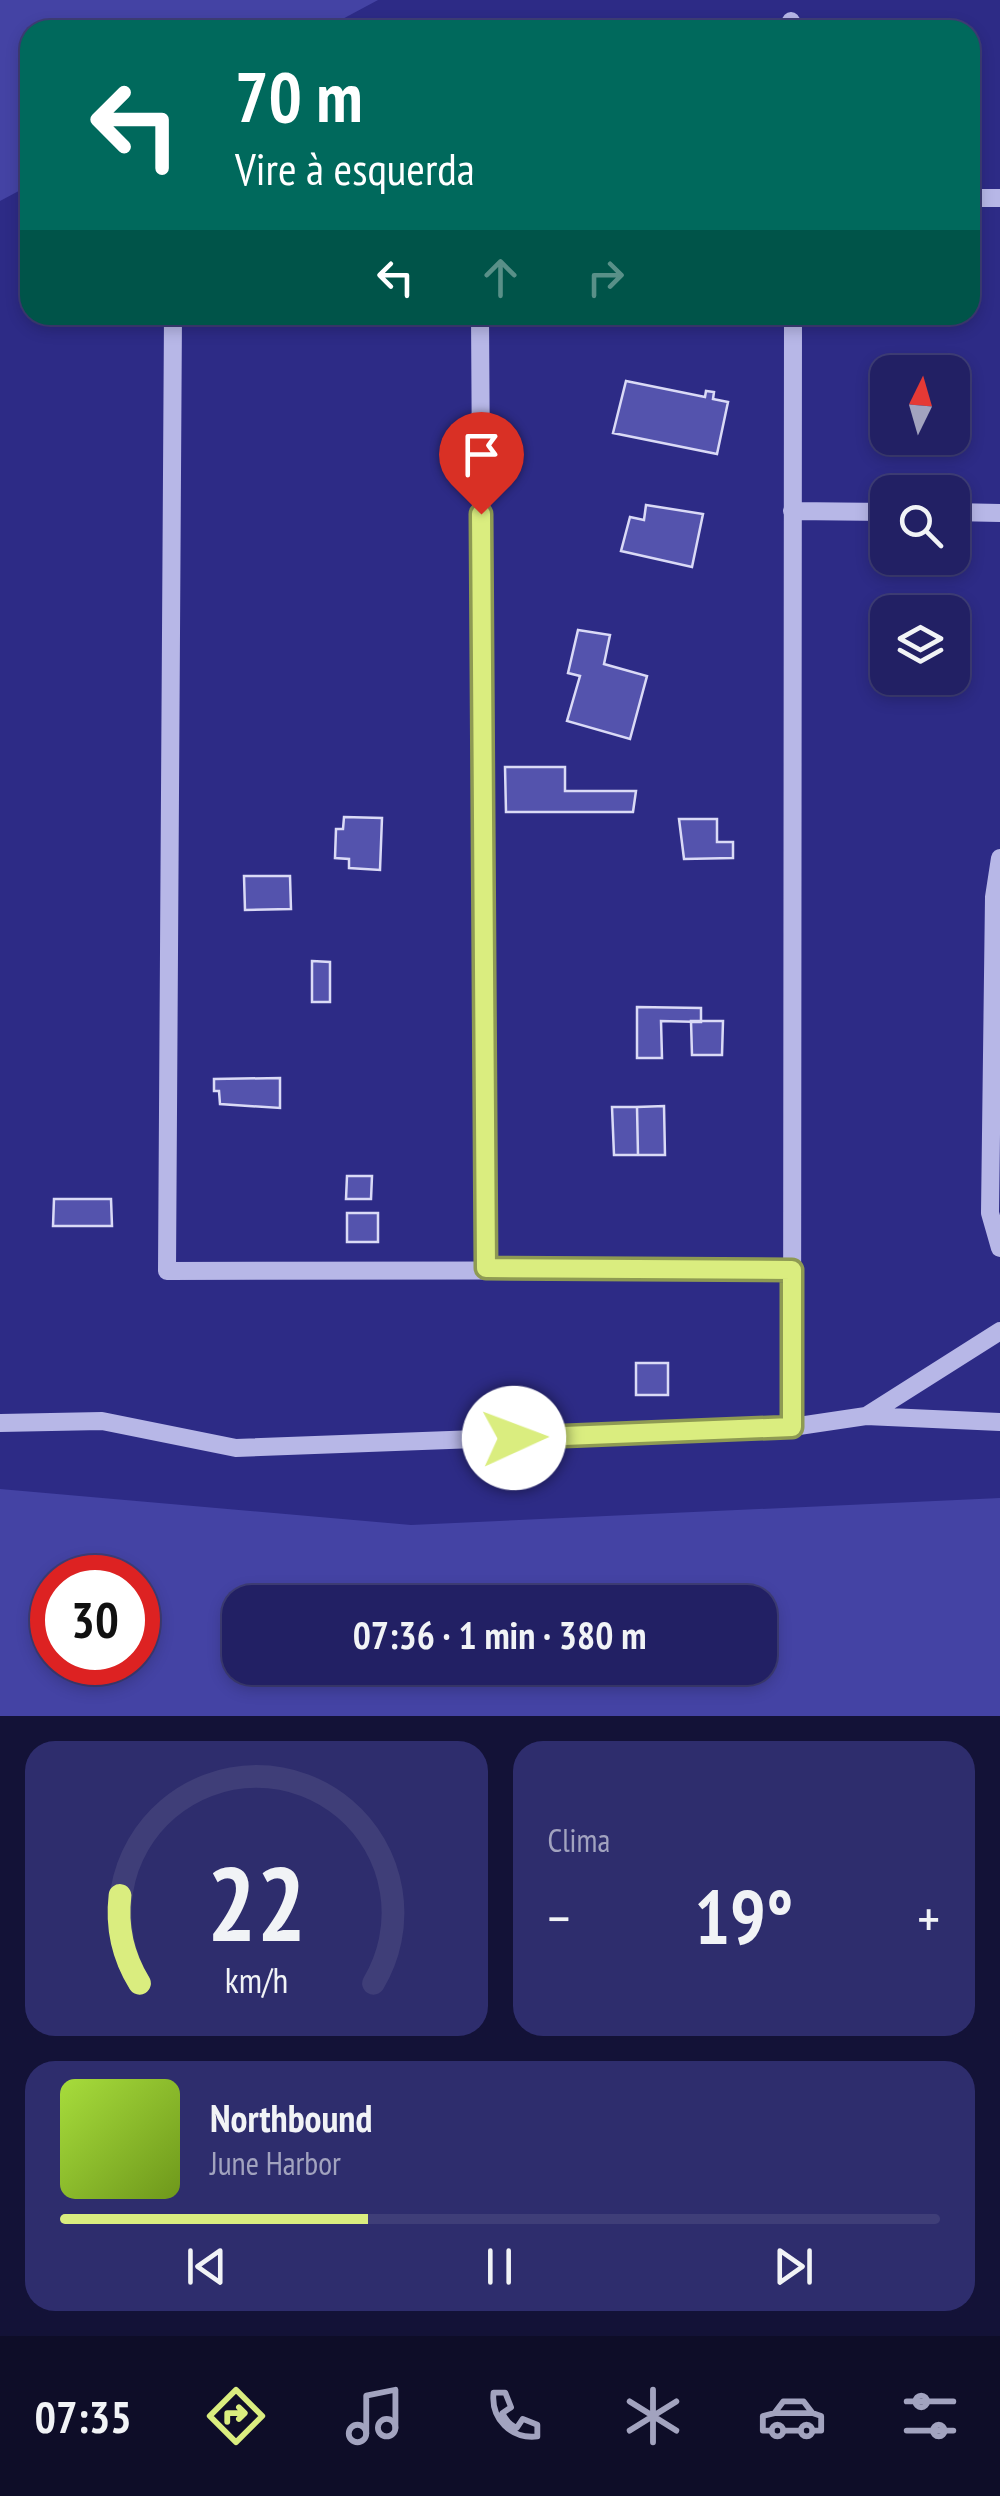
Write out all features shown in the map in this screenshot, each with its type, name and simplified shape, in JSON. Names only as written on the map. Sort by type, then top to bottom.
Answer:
[{"type":"street","points":[[173,325],[167,1271],[792,1270]]},
{"type":"street","points":[[480,325],[486,1268]]},
{"type":"street","points":[[792,1427],[793,325]]},
{"type":"street","points":[[792,511],[870,512]]},
{"type":"street","points":[[970,512],[1000,513]]},
{"type":"street","points":[[1000,858],[994,897],[990,1213],[1000,1248]]},
{"type":"street","points":[[866,1416],[1000,1331]]},
{"type":"street","points":[[0,1424],[102,1421],[236,1448],[792,1427],[866,1416],[1000,1422]]},
{"type":"shaded area","points":[[0,0],[378,0],[341,20],[20,20],[20,190],[0,201]]},
{"type":"shaded area","points":[[0,1489],[411,1525],[1000,1498],[1000,1716],[0,1716]]},
{"type":"building","points":[[626,381],[705,397],[706,391],[714,392],[713,399],[728,402],[717,454],[613,433]]},
{"type":"building","points":[[646,505],[703,514],[692,567],[621,551],[630,517],[644,520]]},
{"type":"building","points":[[578,630],[610,635],[604,664],[647,676],[630,739],[567,721],[580,676],[568,673]]},
{"type":"building","points":[[505,767],[565,767],[565,791],[636,791],[633,812],[506,812]]},
{"type":"building","points":[[344,817],[382,818],[380,870],[349,868],[349,859],[335,858],[336,829],[343,829]]},
{"type":"building","points":[[679,819],[717,819],[717,842],[733,842],[733,858],[684,859]]},
{"type":"building","points":[[244,876],[290,876],[291,909],[245,910]]},
{"type":"building","points":[[312,961],[330,962],[330,1002],[312,1002]]},
{"type":"building","points":[[637,1007],[701,1008],[701,1022],[661,1021],[662,1058],[637,1058]]},
{"type":"building","points":[[691,1021],[723,1021],[722,1055],[692,1055]]},
{"type":"building","points":[[280,1078],[280,1108],[220,1104],[219,1091],[214,1091],[214,1079]]},
{"type":"building","points":[[664,1106],[665,1155],[638,1155],[637,1107]]},
{"type":"building","points":[[612,1107],[637,1107],[638,1155],[614,1155]]},
{"type":"building","points":[[347,1176],[372,1176],[371,1199],[346,1199]]},
{"type":"building","points":[[54,1199],[111,1199],[112,1226],[53,1226]]},
{"type":"building","points":[[347,1213],[378,1213],[378,1242],[347,1242]]},
{"type":"building","points":[[636,1363],[668,1363],[668,1395],[636,1395]]},
{"type":"route","points":[[481,514],[486,1268],[792,1270],[792,1427],[514,1438]]}]
